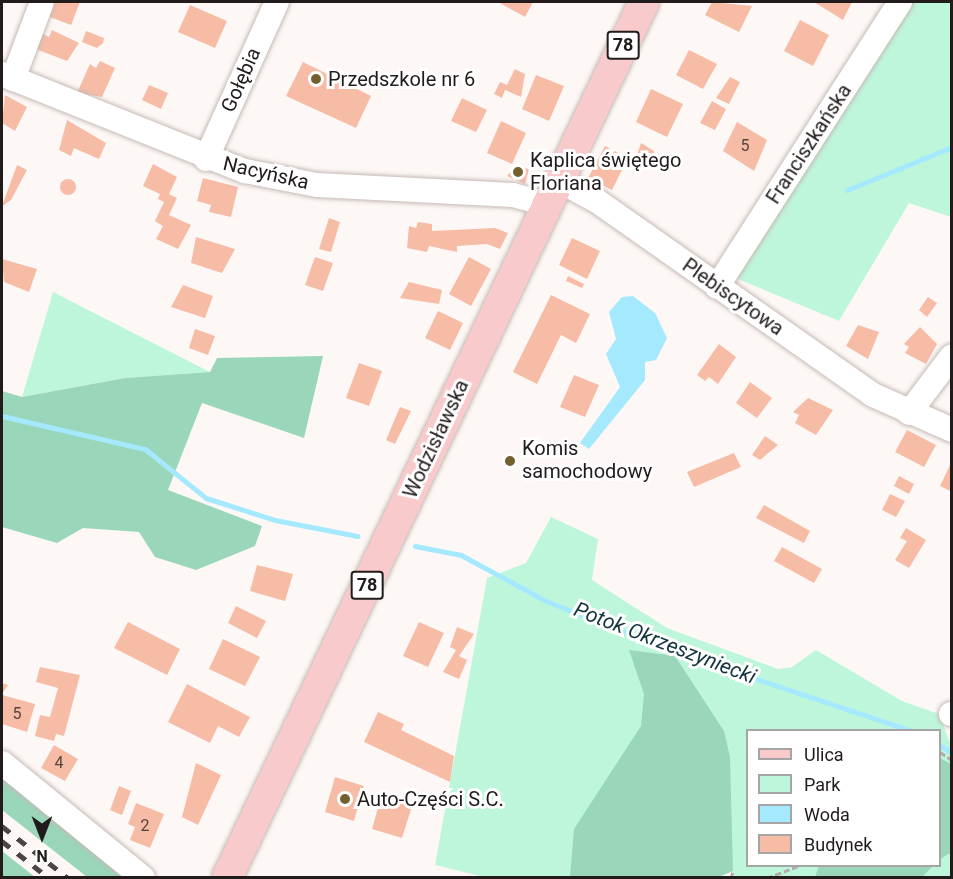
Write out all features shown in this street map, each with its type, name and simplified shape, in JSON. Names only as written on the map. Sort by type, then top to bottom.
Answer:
[{"type":"main road","name":"Wodzisławska","points":[[227,878],[644,2]]},
{"type":"street","points":[[7,77],[42,2]]},
{"type":"street","name":"Gołębia","points":[[207,159],[277,2]]},
{"type":"street","name":"Franciszkańska","points":[[717,286],[900,2]]},
{"type":"street","name":"Nacyńska","points":[[7,77],[207,159],[317,185],[513,195],[552,192]]},
{"type":"street","name":"Plebiscytowa","points":[[552,192],[597,201],[866,390],[909,413],[951,430]]},
{"type":"street","points":[[909,413],[951,357]]},
{"type":"street","points":[[2,763],[143,878]]},
{"type":"path","points":[[767,878],[795,867]]},
{"type":"path","points":[[731,878],[733,871]]},
{"type":"green space","points":[[907,2],[951,2],[951,217],[909,203],[839,321],[733,277]]},
{"type":"green space","points":[[53,292],[210,372],[125,378],[22,397]]},
{"type":"green space","points":[[323,356],[304,438],[202,403],[168,490],[262,526],[255,546],[196,570],[155,557],[139,532],[83,528],[57,543],[2,527],[2,391],[22,397],[125,378],[210,372],[217,358]]},
{"type":"green space","points":[[551,517],[598,539],[592,580],[667,628],[778,669],[792,667],[816,650],[902,701],[939,714],[951,745],[951,877],[733,878],[733,871],[718,878],[488,878],[435,865],[487,578],[526,563]]},
{"type":"green space","points":[[629,650],[675,656],[724,731],[730,757],[733,871],[718,877],[570,877],[574,829],[641,726],[644,694]]},
{"type":"green space","points":[[941,759],[951,764],[952,852],[941,858]]},
{"type":"green space","points":[[2,770],[133,877],[87,877],[2,810]]},
{"type":"green space","points":[[2,851],[35,877],[2,877]]},
{"type":"green space","points":[[819,867],[932,867],[922,877],[815,877]]},
{"type":"water","points":[[633,296],[655,313],[667,338],[656,360],[645,362],[645,380],[589,449],[580,443],[620,387],[606,354],[616,339],[609,312],[622,297]]},
{"type":"building","points":[[52,2],[80,2],[71,25],[47,16]]},
{"type":"building","points":[[498,2],[533,2],[525,17]]},
{"type":"building","points":[[712,2],[752,6],[739,32],[705,15]]},
{"type":"building","points":[[814,2],[852,2],[843,20]]},
{"type":"building","points":[[190,5],[227,21],[215,48],[178,32]]},
{"type":"building","points":[[800,20],[829,35],[813,66],[784,51]]},
{"type":"building","points":[[52,30],[79,43],[67,61],[33,48],[41,33],[49,37]]},
{"type":"building","points":[[86,31],[104,38],[103,43],[97,48],[82,42]]},
{"type":"building","points":[[689,50],[717,64],[703,89],[676,75]]},
{"type":"building","points":[[100,61],[115,68],[102,97],[77,93],[90,64],[96,68]]},
{"type":"building","name":"Przedszkole nr 6","points":[[303,62],[371,96],[356,128],[286,96]]},
{"type":"building","points":[[515,69],[525,74],[521,97],[505,90],[502,98],[494,94],[500,82],[507,85]]},
{"type":"building","points":[[536,75],[564,86],[549,121],[522,109]]},
{"type":"building","points":[[730,77],[740,82],[729,104],[716,98]]},
{"type":"building","points":[[149,85],[168,93],[161,109],[142,100]]},
{"type":"building","points":[[651,89],[683,104],[667,137],[636,122]]},
{"type":"building","points":[[5,95],[27,107],[15,131],[2,123]]},
{"type":"building","points":[[462,98],[487,110],[476,132],[451,121]]},
{"type":"building","points":[[712,101],[726,109],[715,130],[700,123]]},
{"type":"building","points":[[67,120],[106,143],[99,159],[74,148],[71,156],[59,150]]},
{"type":"building","points":[[501,121],[526,133],[512,164],[487,153]]},
{"type":"building","points":[[737,122],[767,140],[754,171],[723,151]]},
{"type":"building","points":[[641,143],[654,151],[651,162],[636,158]]},
{"type":"building","points":[[605,146],[628,158],[612,190],[588,178]]},
{"type":"building","points":[[153,164],[177,177],[169,194],[177,198],[169,215],[191,225],[178,249],[156,239],[163,226],[155,221],[164,202],[158,199],[160,194],[143,186]]},
{"type":"building","points":[[17,165],[27,170],[11,200],[2,206]]},
{"type":"building","name":"Kaplica świętego Floriana","points":[[515,166],[529,169],[525,184],[507,176]]},
{"type":"building","points":[[203,178],[238,187],[231,217],[209,212],[211,205],[197,201]]},
{"type":"building","points":[[68,179],[76,187],[68,195],[60,187]]},
{"type":"building","points":[[329,218],[340,222],[331,252],[319,249]]},
{"type":"building","points":[[418,222],[432,224],[432,231],[495,228],[508,233],[500,249],[487,244],[457,246],[457,252],[429,246],[427,252],[407,248],[409,226],[416,228]]},
{"type":"building","points":[[196,237],[235,249],[222,273],[191,263]]},
{"type":"building","points":[[572,238],[600,251],[587,279],[559,265]]},
{"type":"building","points":[[315,257],[333,263],[323,291],[305,285]]},
{"type":"building","points":[[469,257],[491,269],[471,306],[449,294]]},
{"type":"building","points":[[2,259],[37,269],[29,292],[4,282]]},
{"type":"building","points":[[568,276],[584,284],[582,288],[566,281]]},
{"type":"building","points":[[409,282],[442,290],[439,304],[400,298]]},
{"type":"building","points":[[183,285],[213,296],[205,318],[171,307]]},
{"type":"building","points":[[551,295],[590,314],[576,343],[561,335],[537,384],[513,372]]},
{"type":"building","points":[[928,297],[937,303],[927,317],[919,310]]},
{"type":"building","points":[[438,311],[463,323],[450,350],[425,338]]},
{"type":"building","points":[[858,325],[879,332],[868,359],[846,346]]},
{"type":"building","points":[[920,327],[937,344],[926,364],[905,353],[909,347],[904,344]]},
{"type":"building","points":[[195,329],[215,336],[208,355],[189,348]]},
{"type":"building","points":[[719,344],[736,357],[718,384],[709,377],[705,381],[697,375]]},
{"type":"building","points":[[359,363],[382,371],[369,406],[346,398]]},
{"type":"building","points":[[574,375],[599,385],[585,417],[560,407]]},
{"type":"building","points":[[750,382],[772,398],[757,418],[736,403]]},
{"type":"building","points":[[808,398],[833,410],[816,435],[795,423],[799,415],[793,412]]},
{"type":"building","points":[[400,407],[411,411],[395,444],[386,440]]},
{"type":"building","points":[[907,430],[936,445],[924,467],[895,452]]},
{"type":"building","points":[[765,436],[778,445],[760,460],[752,455]]},
{"type":"building","points":[[734,453],[741,467],[694,487],[687,472]]},
{"type":"building","points":[[952,461],[952,492],[940,486]]},
{"type":"building","points":[[899,476],[914,484],[909,494],[894,486]]},
{"type":"building","points":[[890,494],[905,501],[896,517],[882,510]]},
{"type":"building","points":[[764,505],[810,531],[804,543],[756,518]]},
{"type":"building","points":[[906,528],[926,540],[909,568],[895,560],[907,541],[900,538]]},
{"type":"building","points":[[782,547],[822,569],[814,583],[774,561]]},
{"type":"building","points":[[257,565],[293,574],[285,601],[250,591]]},
{"type":"building","points":[[236,606],[266,621],[257,638],[228,623]]},
{"type":"building","points":[[128,622],[180,649],[167,675],[114,648]]},
{"type":"building","points":[[419,622],[444,633],[428,667],[403,656]]},
{"type":"building","points":[[457,627],[474,634],[459,656],[467,660],[459,679],[443,672],[456,650],[450,647]]},
{"type":"building","points":[[223,639],[260,657],[245,686],[209,669]]},
{"type":"building","points":[[40,667],[80,675],[64,736],[56,734],[54,741],[35,736],[40,715],[50,717],[58,688],[36,682]]},
{"type":"building","points":[[2,683],[8,685],[2,694]]},
{"type":"building","points":[[187,684],[250,717],[239,737],[218,726],[210,743],[168,722]]},
{"type":"building","points":[[2,695],[35,704],[27,732],[2,724]]},
{"type":"building","points":[[378,712],[404,724],[401,730],[454,756],[450,782],[364,742]]},
{"type":"building","points":[[54,745],[78,759],[65,781],[41,768]]},
{"type":"building","points":[[196,763],[221,775],[198,825],[182,817]]},
{"type":"building","name":"Auto-Części S.C.","points":[[335,777],[364,786],[354,821],[325,812]]},
{"type":"building","points":[[119,786],[131,791],[122,815],[110,810]]},
{"type":"building","points":[[381,797],[412,806],[402,838],[372,829]]},
{"type":"building","points":[[136,803],[164,814],[150,848],[130,840],[135,827],[128,824]]},
{"type":"waterway","points":[[847,190],[952,147]]},
{"type":"waterway","name":"Potok Okrzeszyniecki","points":[[2,416],[145,449],[206,498],[275,520],[357,536]]},
{"type":"waterway","name":"Potok Okrzeszyniecki","points":[[415,546],[461,555],[546,601],[667,649],[906,729]]},
{"type":"waterway","name":"Potok Okrzeszyniecki","points":[[941,746],[952,753]]},
{"type":"railway","points":[[2,826],[68,878]]},
{"type":"railway","points":[[2,841],[49,878]]},
{"type":"place","name":"Przedszkole nr 6","points":[[316,79]]},
{"type":"place","name":"Kaplica świętego Floriana","points":[[518,172]]},
{"type":"place","name":"Komis samochodowy","points":[[510,461]]},
{"type":"place","name":"Auto-Części S.C.","points":[[345,799]]}]
